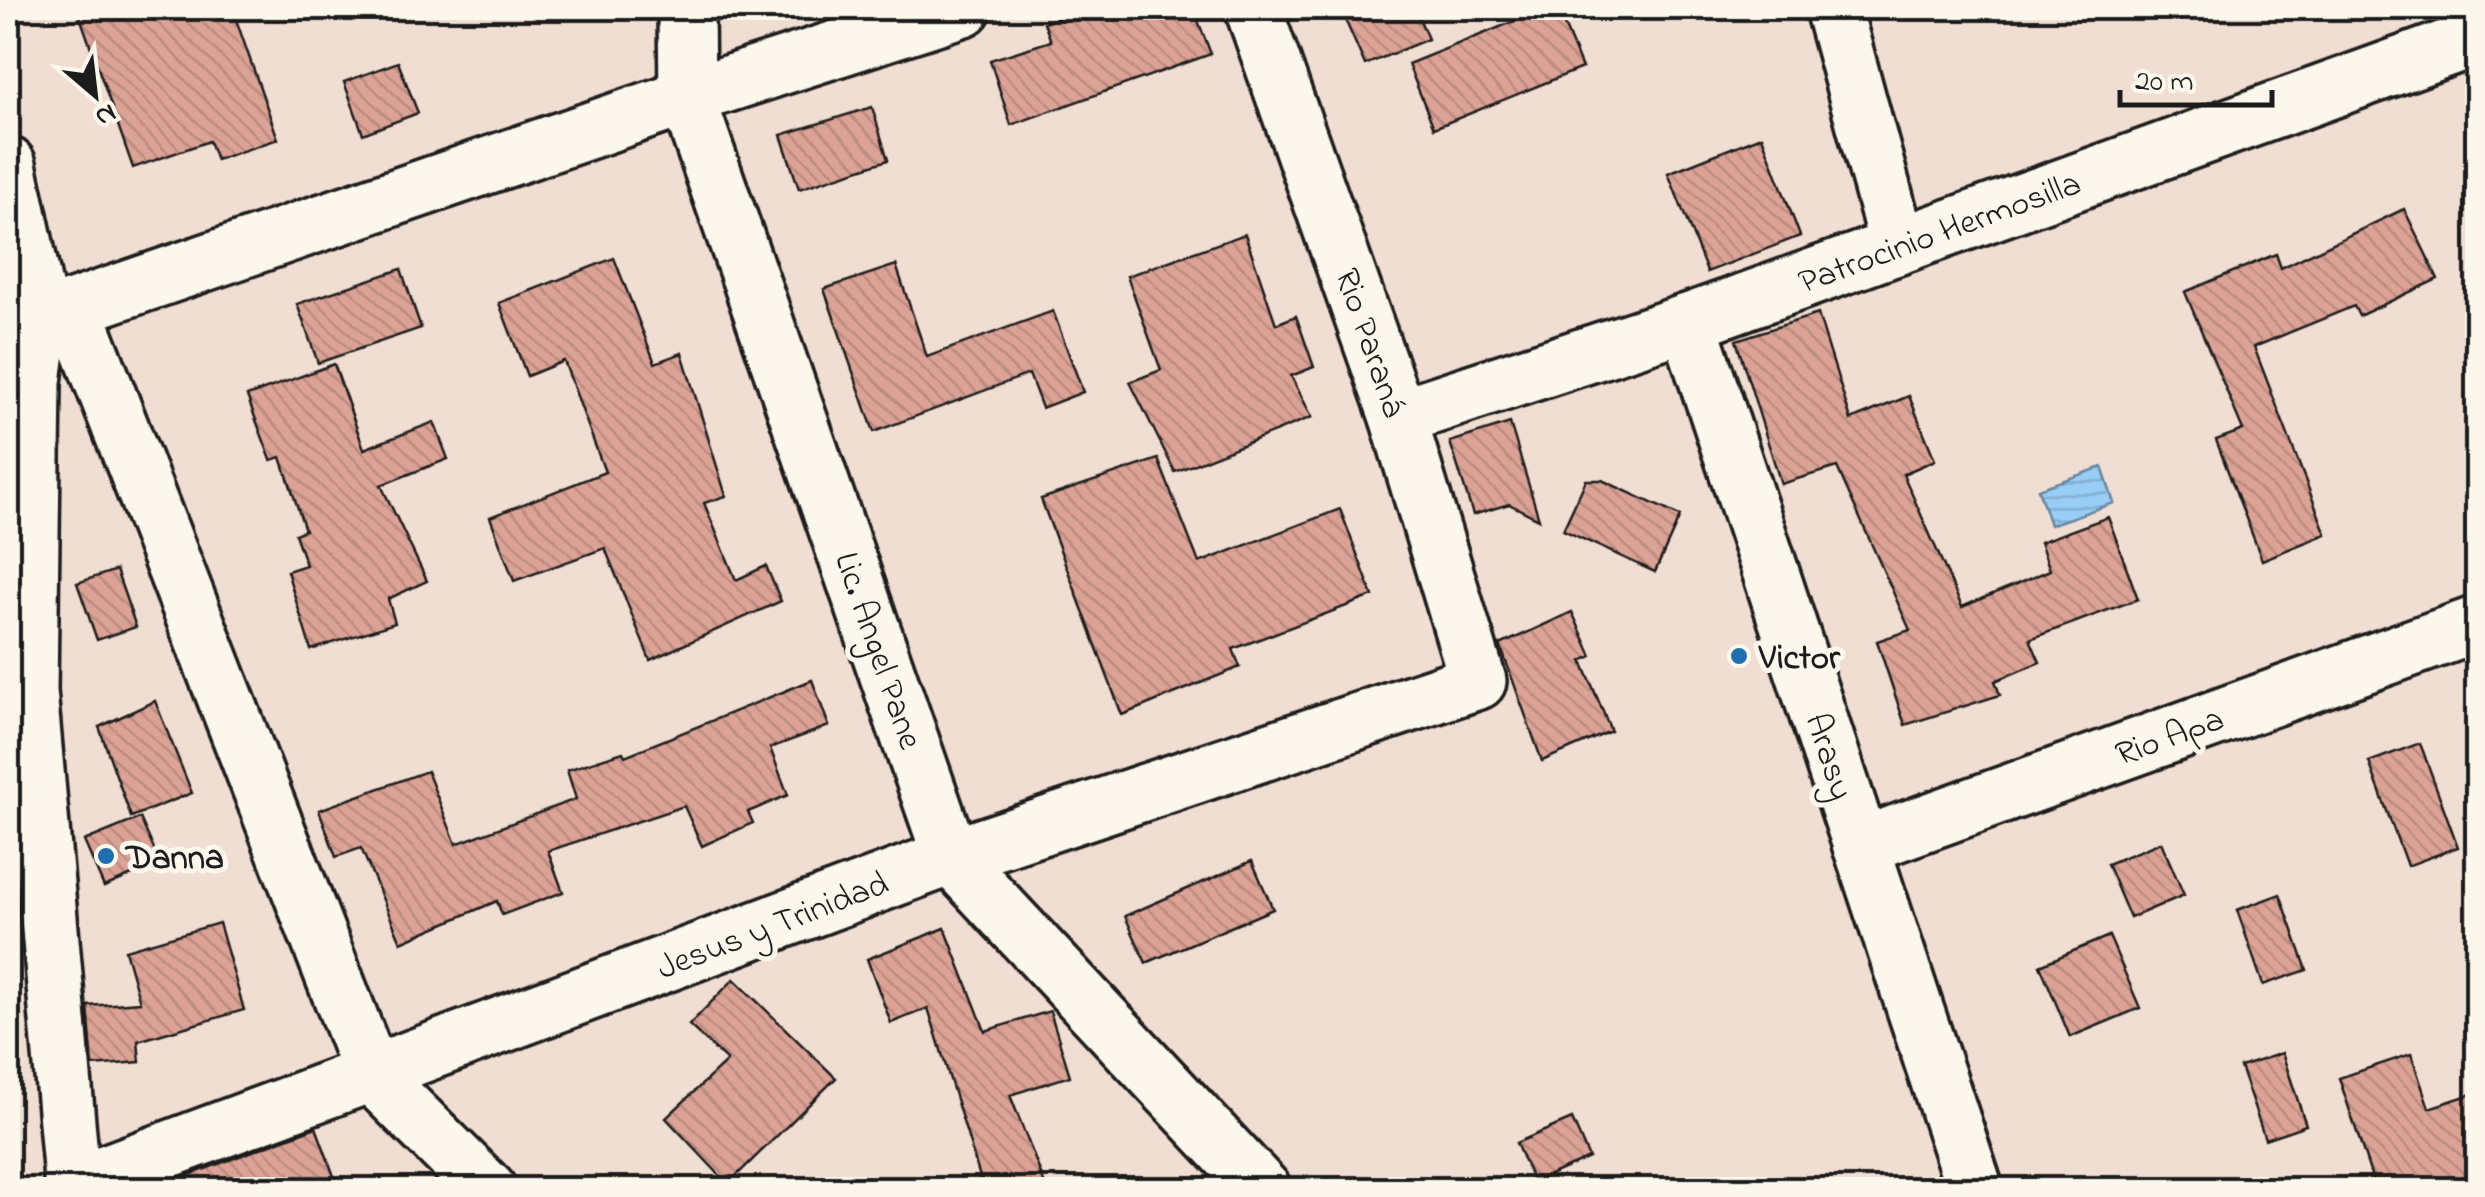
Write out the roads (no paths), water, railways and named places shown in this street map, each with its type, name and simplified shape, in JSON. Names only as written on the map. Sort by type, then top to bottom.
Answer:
[{"type":"street","name":"Lic. Angel Pane","points":[[686,8],[688,97],[952,856],[1263,1190]]},
{"type":"street","points":[[58,314],[688,97],[963,8]]},
{"type":"street","name":"Rio Paraná","points":[[1253,8],[1398,416],[1478,681]]},
{"type":"street","points":[[1833,8],[1898,246]]},
{"type":"street","name":"Patrocinio Hermosilla","points":[[1398,416],[1688,322],[2478,37]]},
{"type":"street","points":[[8,165],[58,314],[372,1074],[488,1190]]},
{"type":"street","points":[[58,314],[33,382],[29,692],[73,1187]]},
{"type":"street","name":"Arasy","points":[[1688,322],[1975,1190]]},
{"type":"street","name":"Rio Apa","points":[[1860,846],[2478,624]]},
{"type":"street","name":"Jesus y Trinidad","points":[[73,1187],[952,856],[1478,681]]},
{"type":"water","points":[[2102,467],[2114,503],[2050,525],[2038,489]]},
{"type":"place","name":"Victor","points":[[1739,656]]},
{"type":"place","name":"Danna","points":[[106,856]]}]
